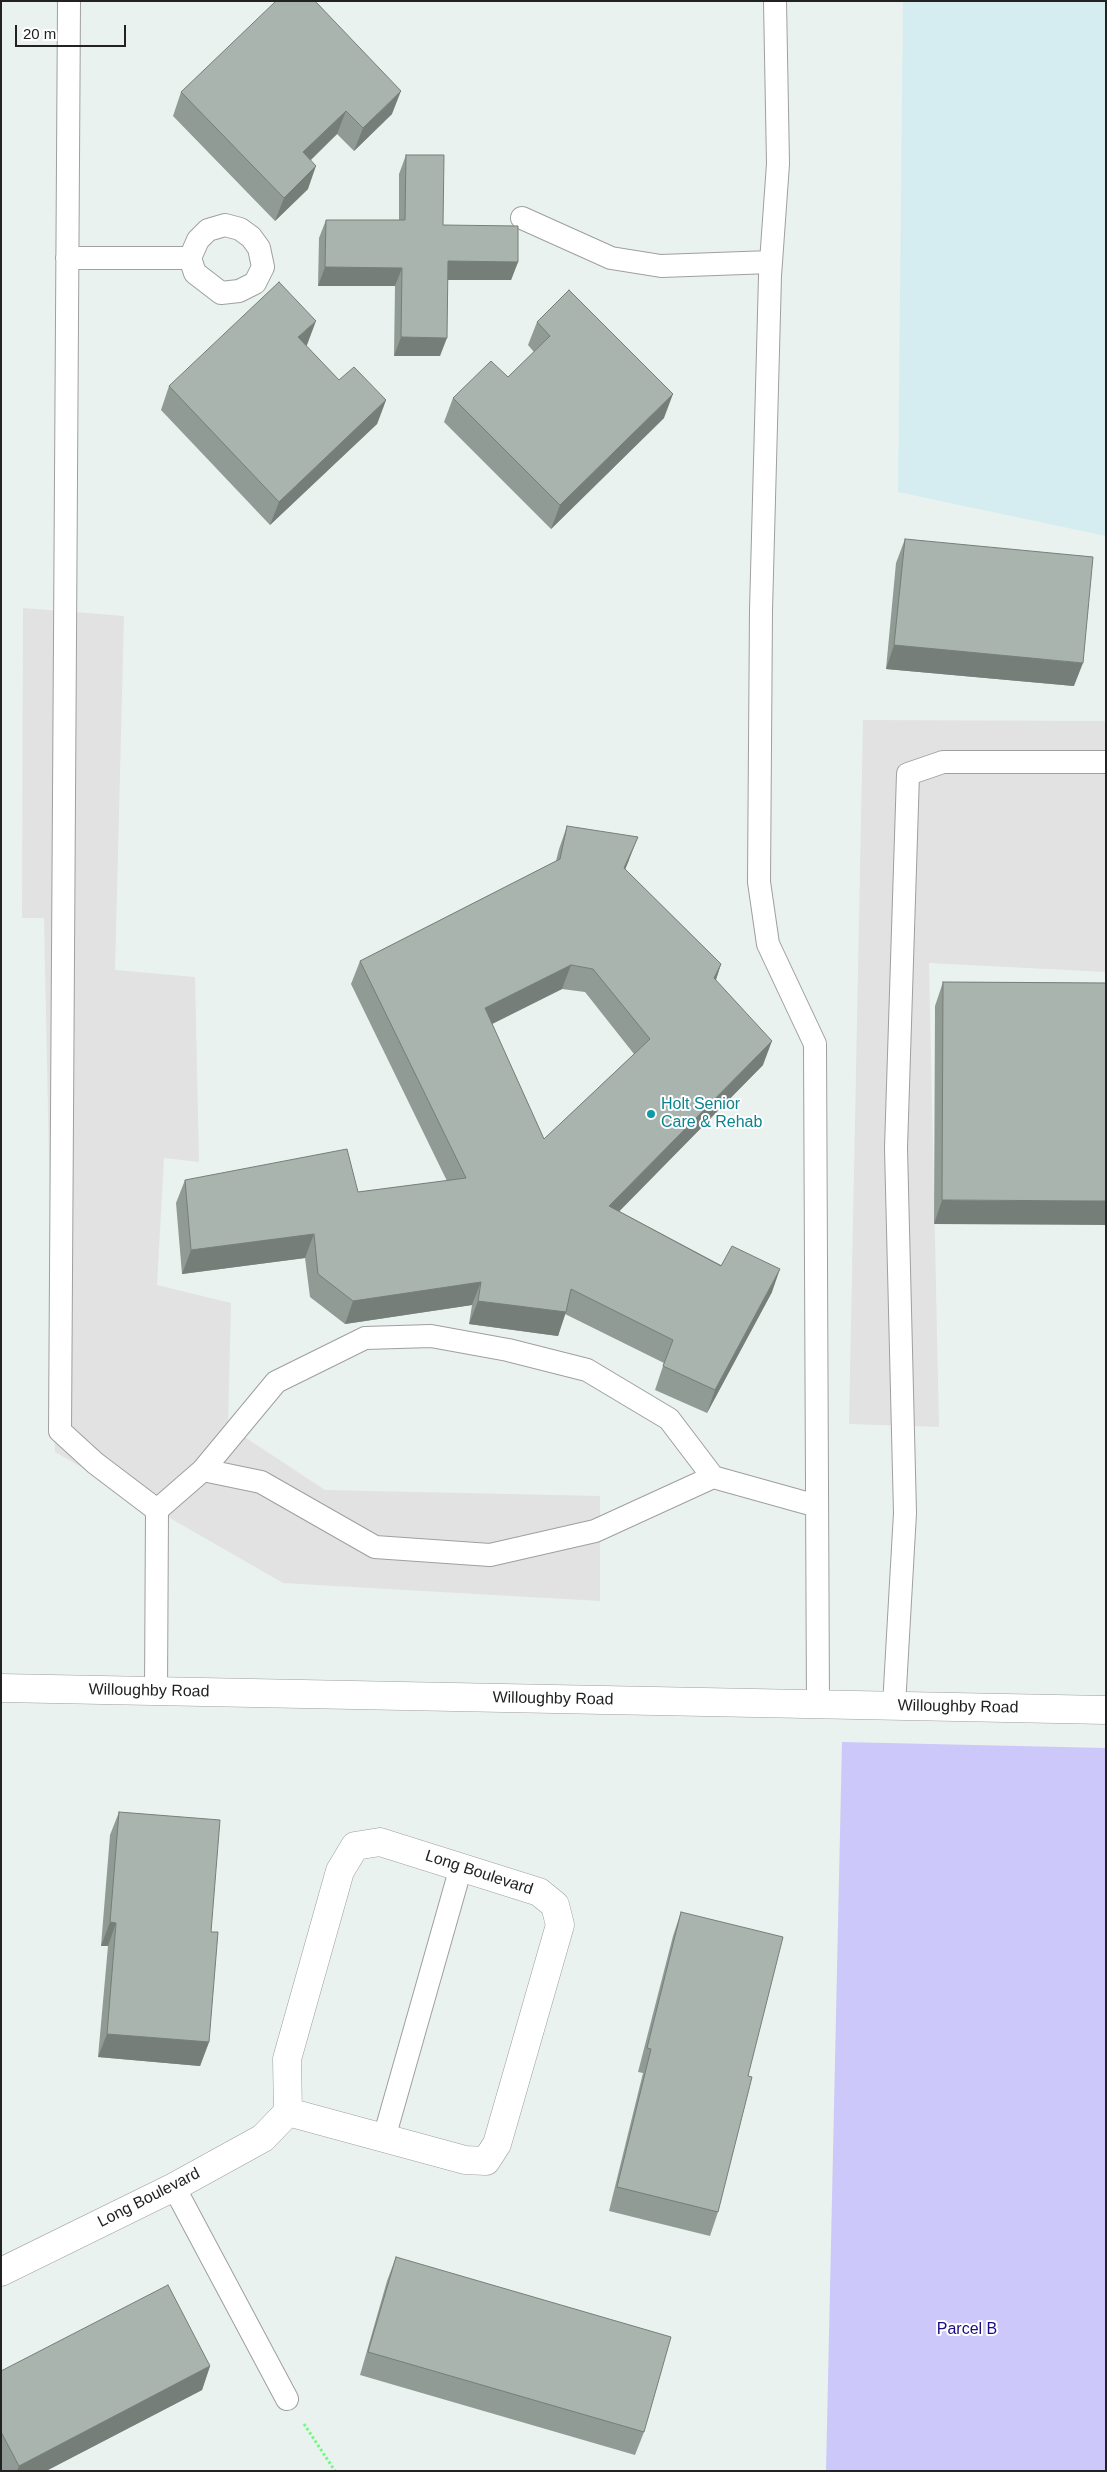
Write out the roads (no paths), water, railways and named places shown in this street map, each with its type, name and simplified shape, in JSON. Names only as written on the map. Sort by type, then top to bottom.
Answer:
[{"type":"street","name":"Willoughby Road","points":[[1,1688],[1106,1710]]},
{"type":"street","name":"Long Boulevard","points":[[1,2272],[174,2187],[263,2138],[288,2112],[288,2058],[340,1871],[355,1846],[380,1842],[539,1892],[555,1905],[560,1925],[498,2144],[486,2161],[465,2160],[288,2112]]},
{"type":"lane","points":[[69,1],[60,1431],[94,1463],[157,1510]]},
{"type":"lane","points":[[775,1],[778,164],[771,262],[761,610],[759,882],[768,944],[815,1044],[818,1704]]},
{"type":"lane","points":[[522,218],[611,258],[661,266],[771,262]]},
{"type":"lane","points":[[67,258],[190,258]]},
{"type":"lane","points":[[894,1706],[905,1513],[896,1148],[908,774],[943,762],[1106,762]]},
{"type":"lane","points":[[156,1691],[157,1510],[203,1470],[276,1382],[365,1338],[431,1336],[508,1350],[587,1370],[669,1419],[713,1478],[817,1506]]},
{"type":"lane","points":[[203,1470],[261,1482],[375,1547],[490,1555],[595,1532],[713,1478]]},
{"type":"lane","points":[[384,2138],[461,1868]]},
{"type":"lane","points":[[174,2187],[287,2399]]},
{"type":"place","name":"Holt Senior Care & Rehab","points":[[651,1114]]},
{"type":"park label","name":"Parcel B","points":[[967,2330]]}]
